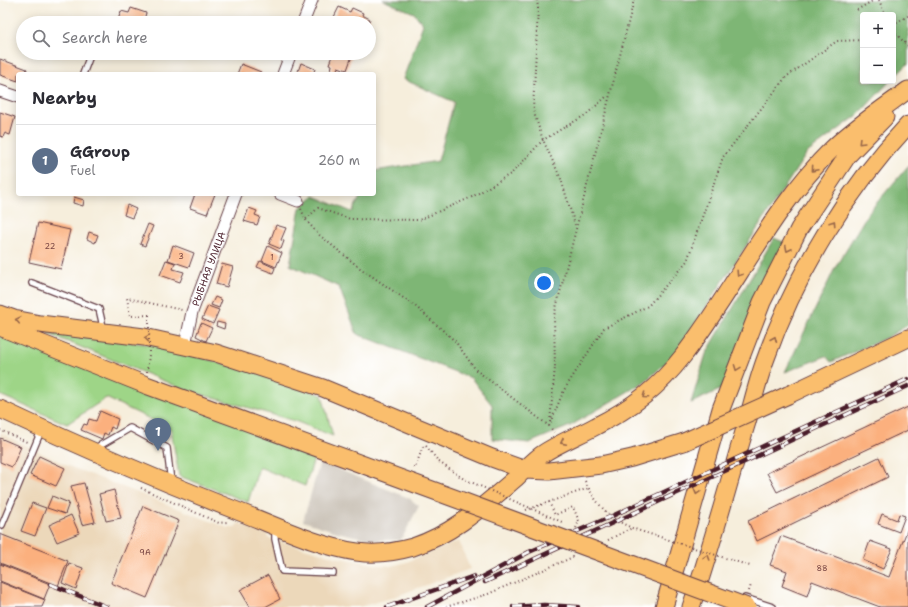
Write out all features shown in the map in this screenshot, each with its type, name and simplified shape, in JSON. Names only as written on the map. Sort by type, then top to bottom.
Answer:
[{"type":"main road","points":[[0,409],[40,435],[90,451],[172,486],[314,541],[359,553],[375,554],[400,550],[426,542],[453,529],[540,456],[561,443],[598,426],[647,395],[658,386],[701,332],[771,225],[800,185],[832,149],[852,131],[908,90]]},
{"type":"main road","points":[[664,607],[721,409],[762,302],[798,229],[848,155],[908,94]]},
{"type":"main road","points":[[690,607],[706,585],[766,358],[784,315],[814,256],[848,200],[874,163],[908,125]]},
{"type":"main road","points":[[0,324],[14,319],[185,345],[323,388],[492,458],[525,470],[549,471],[601,465],[639,456],[684,442],[908,338]]},
{"type":"main road","points":[[0,324],[146,385],[571,531],[745,598]]},
{"type":"street","points":[[306,16],[312,0]]},
{"type":"street","points":[[284,72],[288,60]]},
{"type":"street","points":[[0,91],[16,96]]},
{"type":"street","name":"РЫБНАЯ УЛИЦА","points":[[185,345],[192,312],[235,196]]},
{"type":"street","points":[[285,196],[298,201]]},
{"type":"lane","points":[[83,72],[88,60]]},
{"type":"lane","points":[[32,283],[99,309],[102,322],[100,332]]},
{"type":"lane","points":[[90,451],[130,428],[167,448],[172,486]]},
{"type":"lane","points":[[2,525],[40,435]]},
{"type":"lane","points":[[276,526],[275,539],[282,570],[333,573]]},
{"type":"lane","points":[[745,598],[773,607]]},
{"type":"path","points":[[537,0],[534,110],[543,140],[561,179],[575,227]]},
{"type":"path","points":[[549,426],[554,367],[554,316],[575,227],[588,183],[608,95],[634,0]]},
{"type":"path","points":[[857,10],[874,0]]},
{"type":"path","points":[[879,0],[884,12]]},
{"type":"path","points":[[896,22],[908,16]]},
{"type":"path","points":[[896,33],[908,46]]},
{"type":"path","points":[[549,426],[564,390],[604,328],[648,306],[686,260],[723,157],[786,77],[837,41],[860,40]]},
{"type":"path","points":[[306,220],[318,208],[350,219],[419,220],[472,197],[512,173],[543,140],[587,114],[608,95]]},
{"type":"path","points":[[298,201],[306,220],[318,234],[360,268],[415,306],[455,342],[476,370],[549,426]]},
{"type":"path","points":[[149,355],[148,315],[130,316],[127,298],[192,312]]},
{"type":"path","points":[[0,430],[27,443],[40,435]]},
{"type":"path","points":[[415,468],[424,443],[439,462],[464,479],[562,522]]},
{"type":"path","points":[[139,487],[219,523],[234,520]]},
{"type":"path","points":[[521,511],[589,488]]},
{"type":"path","points":[[549,502],[555,515],[573,507],[579,521],[571,531]]},
{"type":"path","points":[[600,504],[610,517],[632,528],[750,566]]},
{"type":"path","points":[[605,541],[632,528]]},
{"type":"path","points":[[446,607],[488,594],[578,554]]},
{"type":"path","points":[[745,598],[751,585]]},
{"type":"shaded area","points":[[0,433],[66,465],[228,528],[234,528],[239,523],[267,533],[268,538],[336,557],[391,566],[404,563],[459,541],[470,569],[391,598],[359,607],[0,607]]},
{"type":"shaded area","points":[[320,462],[409,498],[419,506],[401,540],[373,540],[337,532],[303,521]]},
{"type":"green space","points":[[383,0],[908,0],[908,64],[896,75],[896,12],[860,12],[860,84],[887,84],[858,115],[807,153],[674,356],[644,382],[570,426],[529,443],[492,439],[492,405],[471,378],[357,334],[339,287],[290,265],[300,208],[314,196],[352,212],[361,196],[376,196],[376,171],[438,161],[454,102],[403,79],[423,24],[414,13]]},
{"type":"green space","points":[[908,166],[908,325],[886,338],[831,362],[826,356],[785,372],[835,268],[868,213]]},
{"type":"green space","points":[[774,238],[788,244],[724,388],[691,403],[706,354]]},
{"type":"green space","points":[[44,332],[154,345],[255,372],[322,395],[333,436],[295,421],[186,390]]},
{"type":"green space","points":[[0,335],[316,453],[305,486],[259,467],[248,502],[179,476],[171,429],[106,398],[67,424],[0,395]]},
{"type":"building","points":[[339,7],[350,12],[352,8],[363,13],[362,15],[364,16],[334,16]]},
{"type":"building","points":[[131,8],[146,13],[145,16],[119,16],[121,11],[129,13]]},
{"type":"building","points":[[0,59],[27,69],[26,72],[16,72],[16,80],[0,75]]},
{"type":"building","points":[[330,60],[351,60],[347,70],[338,67],[336,72],[331,70],[332,65],[329,64]]},
{"type":"building","points":[[301,63],[315,69],[314,72],[298,72]]},
{"type":"building","points":[[241,64],[261,72],[238,72]]},
{"type":"building","points":[[0,112],[15,117],[10,135],[5,133],[3,137],[0,136]]},
{"type":"building","points":[[194,196],[214,196],[207,214],[190,208]]},
{"type":"building","points":[[74,197],[84,200],[83,206],[73,203]]},
{"type":"building","points":[[127,205],[136,209],[132,218],[124,215]]},
{"type":"building","points":[[249,208],[257,211],[255,215],[260,217],[257,225],[244,221]]},
{"type":"building","points":[[38,223],[70,230],[61,269],[29,262]]},
{"type":"building","points":[[148,224],[153,226],[145,246],[140,244]]},
{"type":"building","points":[[276,225],[286,228],[281,240],[284,241],[281,249],[269,244]]},
{"type":"building","points":[[89,232],[98,235],[95,243],[87,239]]},
{"type":"building","points":[[173,245],[194,253],[189,267],[168,260]]},
{"type":"building","points":[[268,246],[282,253],[276,267],[262,261]]},
{"type":"building","points":[[166,260],[175,263],[173,269],[184,272],[180,282],[160,275]]},
{"type":"building","points":[[260,261],[275,268],[273,273],[257,267]]},
{"type":"building","points":[[222,264],[233,267],[227,287],[216,284]]},
{"type":"building","points":[[215,297],[222,300],[219,308],[211,305]]},
{"type":"building","points":[[208,306],[219,310],[213,324],[202,319]]},
{"type":"building","points":[[217,322],[225,324],[224,329],[216,326]]},
{"type":"building","points":[[201,323],[212,328],[206,341],[196,336]]},
{"type":"building","points":[[908,407],[908,430],[777,492],[767,473]]},
{"type":"building","points":[[100,411],[118,419],[115,429],[111,427],[108,435],[104,433],[102,439],[81,430],[84,424],[87,425],[89,419],[96,421]]},
{"type":"building","points":[[0,438],[21,447],[12,467],[0,462]]},
{"type":"building","points":[[39,456],[65,468],[56,486],[30,475]]},
{"type":"building","points":[[879,457],[888,477],[757,541],[748,521]]},
{"type":"building","points":[[84,483],[95,522],[82,525],[71,486]]},
{"type":"building","points":[[114,490],[121,518],[106,521],[99,494]]},
{"type":"building","points":[[52,496],[69,503],[65,514],[47,508]]},
{"type":"building","points":[[32,503],[46,508],[35,536],[21,531]]},
{"type":"building","points":[[143,506],[179,521],[147,598],[111,583]]},
{"type":"building","points":[[882,514],[897,520],[899,514],[905,516],[899,532],[878,524]]},
{"type":"building","points":[[71,515],[79,533],[57,542],[49,525]]},
{"type":"building","points":[[908,528],[908,607],[880,607],[812,581],[807,596],[782,586],[787,571],[770,565],[781,536],[889,577]]},
{"type":"building","points":[[0,534],[68,561],[58,586],[0,563]]},
{"type":"building","points":[[870,541],[892,549],[883,569],[863,560]]},
{"type":"building","points":[[69,563],[83,568],[76,589],[62,583]]},
{"type":"building","points":[[0,564],[50,584],[44,599],[0,581]]},
{"type":"building","points":[[268,575],[280,599],[265,607],[250,607],[240,590]]},
{"type":"building","points":[[0,582],[45,600],[42,607],[0,607]]},
{"type":"railway","points":[[427,607],[529,552],[610,517],[908,379]]},
{"type":"railway","points":[[485,582],[908,386]]},
{"type":"railway","points":[[387,607],[474,576]]},
{"type":"railway","points":[[50,584],[107,607]]},
{"type":"railway","points":[[513,607],[544,605],[578,607]]},
{"type":"place","name":"GGroup","points":[[158,451]]}]
